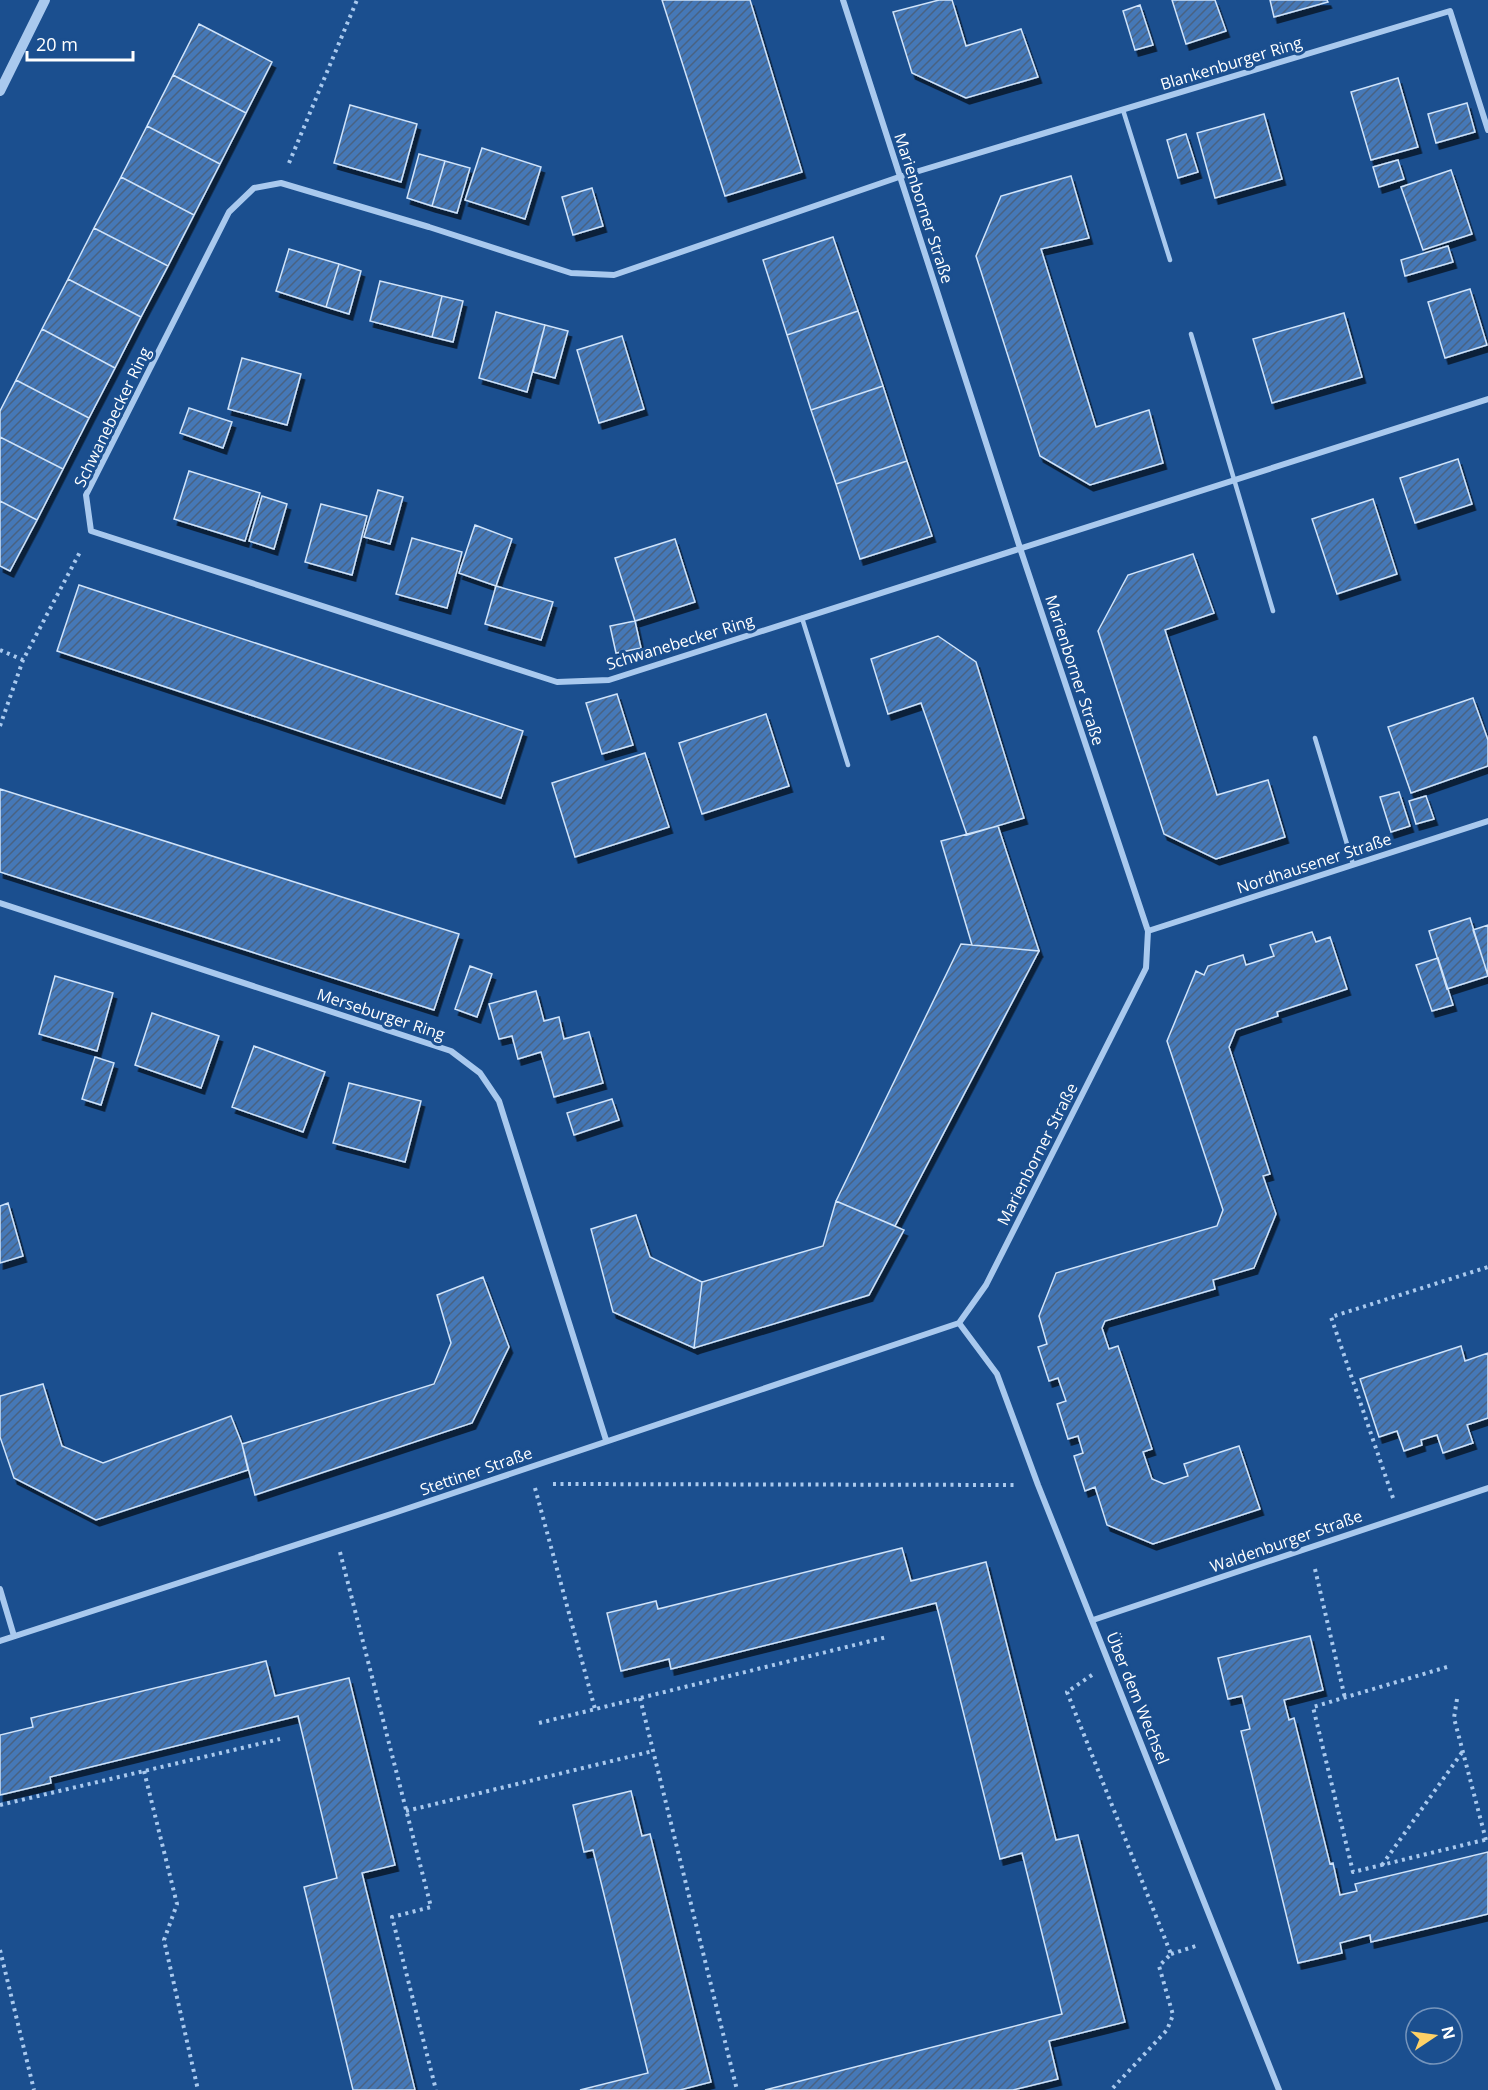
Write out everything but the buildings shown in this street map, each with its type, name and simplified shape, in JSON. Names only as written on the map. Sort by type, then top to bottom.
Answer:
[{"type":"street","points":[[0,92],[45,0]]},
{"type":"street","name":"Marienborner Straße","points":[[843,0],[1020,548],[1148,931],[1146,968],[986,1285],[959,1323]]},
{"type":"street","name":"Blankenburger Ring","points":[[899,177],[1450,11],[1488,130]]},
{"type":"street","name":"Schwanebecker Ring","points":[[899,177],[615,275],[571,273],[429,227],[281,183],[254,188],[229,212],[86,495],[91,531],[557,682],[609,680],[1020,548]]},
{"type":"street","points":[[1020,548],[1488,399]]},
{"type":"street","name":"Nordhausener Straße","points":[[1148,931],[1488,821]]},
{"type":"street","name":"Merseburger Ring","points":[[0,903],[451,1051],[480,1073],[499,1101],[606,1440]]},
{"type":"street","name":"Stettiner Straße","points":[[0,1641],[959,1323]]},
{"type":"street","name":"Über dem Wechsel","points":[[959,1323],[996,1374],[1279,2090]]},
{"type":"street","name":"Waldenburger Straße","points":[[1093,1620],[1488,1488]]},
{"type":"street","points":[[0,1589],[14,1636]]},
{"type":"lane","points":[[1123,110],[1170,260]]},
{"type":"lane","points":[[1191,334],[1273,611]]},
{"type":"lane","points":[[802,618],[848,765]]},
{"type":"lane","points":[[1315,738],[1353,864]]},
{"type":"path","points":[[281,183],[357,0]]},
{"type":"path","points":[[0,726],[23,660],[91,531]]},
{"type":"path","points":[[0,650],[23,660]]},
{"type":"path","points":[[1400,1518],[1331,1317],[1488,1267]]},
{"type":"path","points":[[529,1467],[595,1709]]},
{"type":"path","points":[[534,1484],[1038,1485]]},
{"type":"path","points":[[335,1531],[431,1908],[392,1917],[436,2090]]},
{"type":"path","points":[[1310,1548],[1345,1698]]},
{"type":"path","points":[[539,1723],[887,1637]]},
{"type":"path","points":[[1109,1662],[1067,1692],[1171,1954]]},
{"type":"path","points":[[1447,1667],[1312,1707],[1353,1872],[1487,1839],[1454,1718],[1457,1699]]},
{"type":"path","points":[[640,1698],[737,2090]]},
{"type":"path","points":[[0,1804],[280,1739]]},
{"type":"path","points":[[1381,1865],[1463,1750]]},
{"type":"path","points":[[406,1811],[653,1751]]},
{"type":"path","points":[[144,1772],[177,1904],[164,1940],[198,2090]]},
{"type":"path","points":[[1111,2090],[1167,2030],[1173,2015],[1159,1966],[1171,1954],[1219,1938]]},
{"type":"path","points":[[0,1950],[34,2090]]}]
